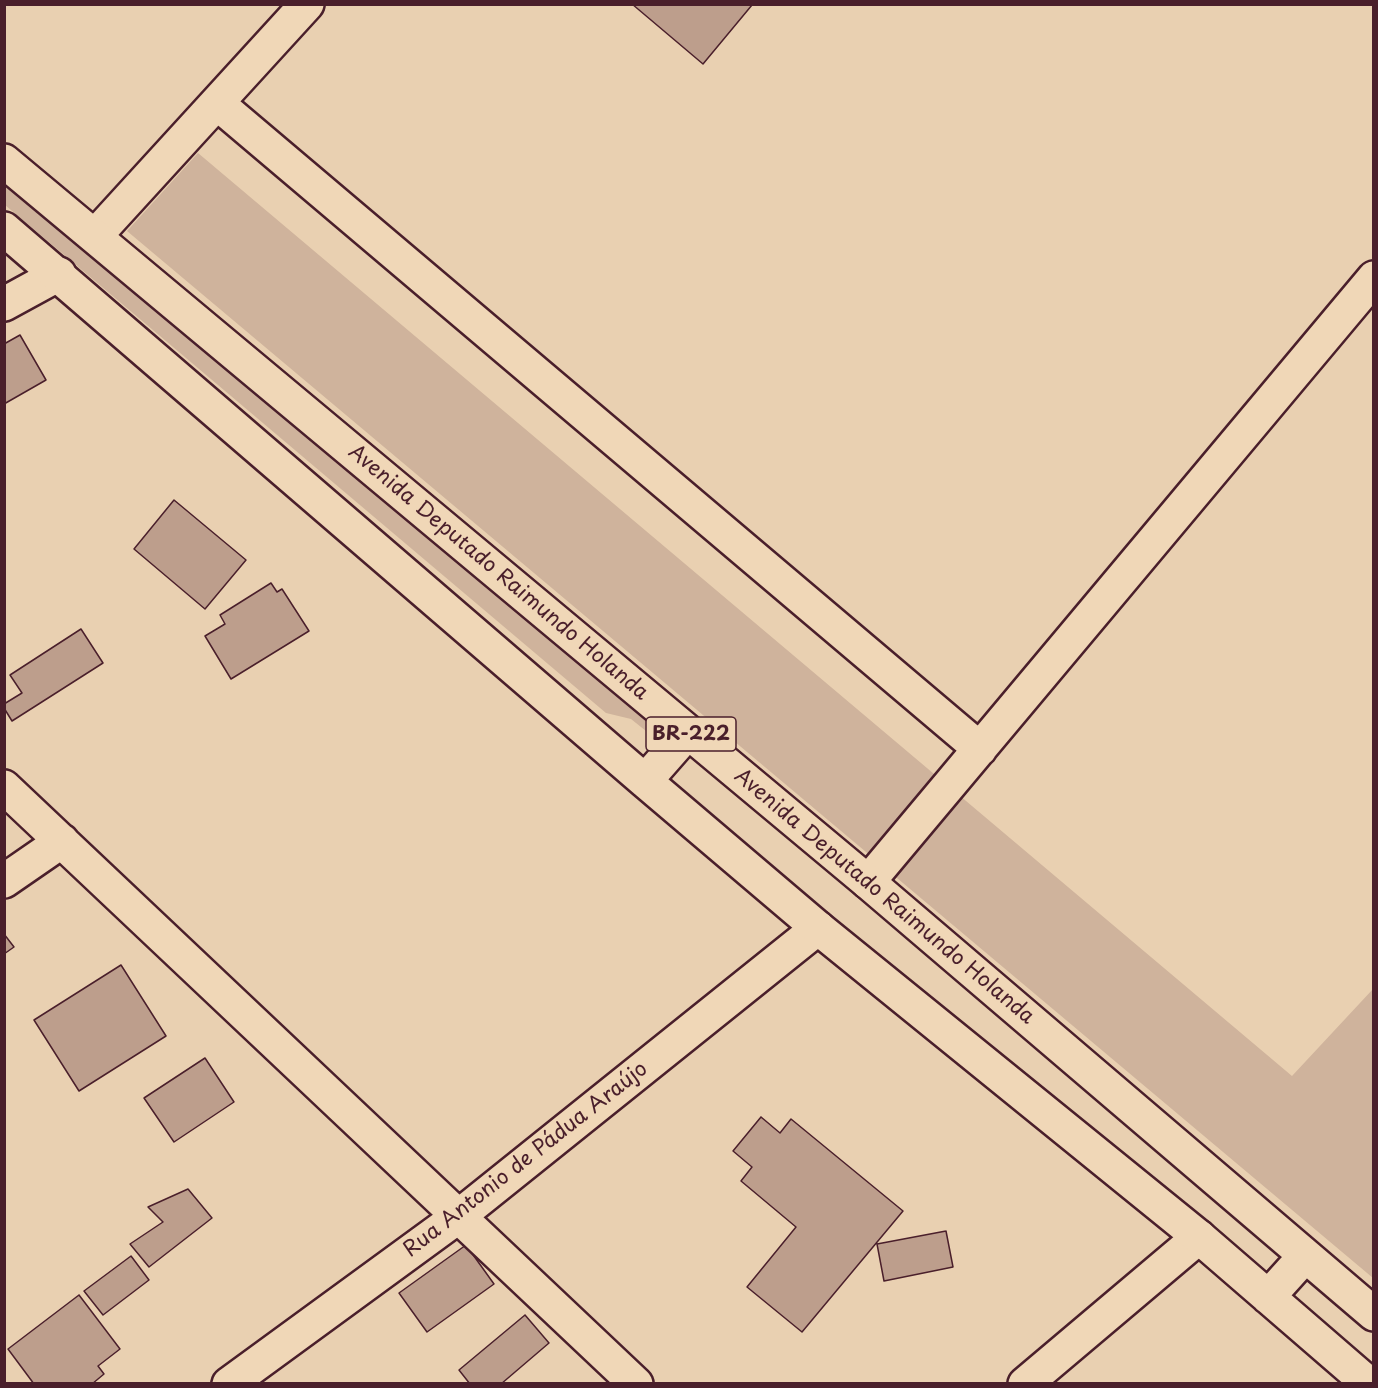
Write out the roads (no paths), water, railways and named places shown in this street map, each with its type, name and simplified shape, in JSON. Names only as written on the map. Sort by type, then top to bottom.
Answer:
[{"type":"street","points":[[94,236],[308,4]]},
{"type":"street","points":[[217,103],[980,749]]},
{"type":"street","name":"Avenida Deputado Raimundo Holanda","points":[[4,161],[868,882],[1374,1314]]},
{"type":"street","name":"BR-222","points":[[4,229],[645,781],[818,927],[1199,1237],[1369,1383]]},
{"type":"street","points":[[4,304],[59,274]]},
{"type":"street","points":[[868,882],[1374,278]]},
{"type":"street","points":[[645,781],[688,732]]},
{"type":"street","points":[[4,787],[636,1383]]},
{"type":"street","points":[[4,881],[62,842]]},
{"type":"street","name":"Rua Antonio de Pádua Araújo","points":[[229,1383],[459,1216],[818,927]]},
{"type":"street","points":[[1025,1383],[1199,1237]]},
{"type":"street","points":[[1268,1298],[1305,1256]]}]
